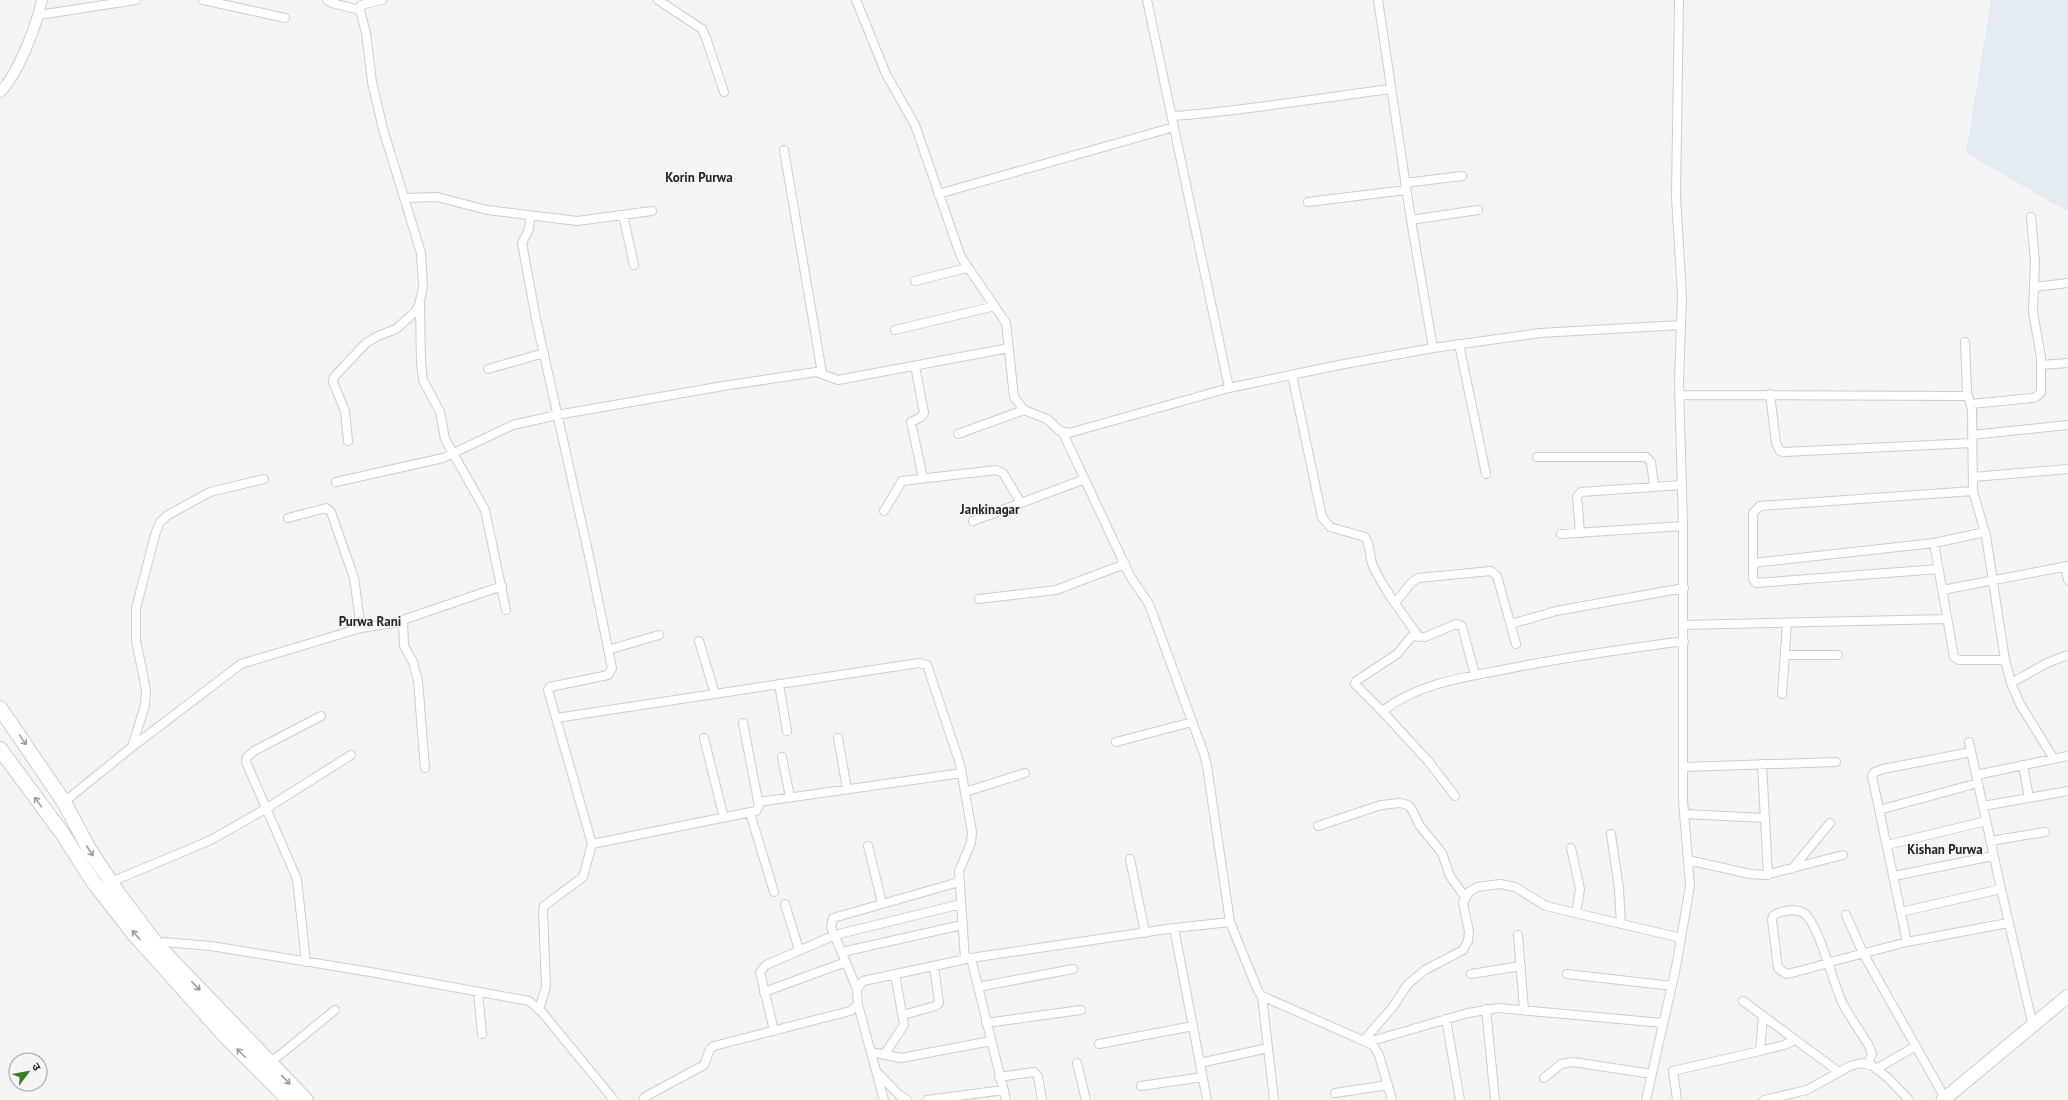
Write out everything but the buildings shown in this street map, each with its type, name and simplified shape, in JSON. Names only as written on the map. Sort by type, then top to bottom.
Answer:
[{"type":"highway","points":[[0,708],[64,802],[89,849],[155,949],[226,1037],[289,1100]]},
{"type":"highway","points":[[0,750],[62,833],[94,883],[155,949],[306,1100]]},
{"type":"main road","points":[[1944,1099],[2068,996]]},
{"type":"street","points":[[0,92],[18,64],[39,15],[42,0]]},
{"type":"street","points":[[39,15],[136,0]]},
{"type":"street","points":[[203,0],[285,18]]},
{"type":"street","points":[[327,0],[357,10]]},
{"type":"street","points":[[357,10],[361,5],[382,0]]},
{"type":"street","points":[[658,0],[702,29],[724,92]]},
{"type":"street","points":[[856,0],[886,74],[915,126],[961,258],[1006,323],[1014,397],[1024,410],[1048,419],[1063,433],[1125,564],[1149,604],[1207,766],[1230,922],[1258,991],[1262,996],[1366,1041],[1377,1050],[1392,1100]]},
{"type":"street","points":[[1147,0],[1229,388]]},
{"type":"street","points":[[1378,0],[1411,220],[1433,348]]},
{"type":"street","points":[[1646,1100],[1672,986],[1689,897],[1683,768],[1684,588],[1679,396],[1682,296],[1676,197],[1680,0]]},
{"type":"street","points":[[348,441],[345,411],[333,382],[334,377],[366,343],[378,336],[396,329],[415,312],[420,301],[423,287],[421,253],[383,129],[372,82],[366,33],[357,10]]},
{"type":"street","points":[[1172,116],[1255,108],[1288,102],[1391,89]]},
{"type":"street","points":[[938,194],[1174,127]]},
{"type":"street","points":[[784,150],[822,373]]},
{"type":"street","points":[[1308,202],[1406,187],[1462,176]]},
{"type":"street","points":[[404,198],[437,197],[487,210],[577,222],[652,211]]},
{"type":"street","points":[[1411,220],[1478,210]]},
{"type":"street","points":[[623,215],[634,266]]},
{"type":"street","points":[[530,216],[528,229],[522,242],[557,416],[591,565],[612,668],[609,674],[550,687],[548,690],[592,844],[583,877],[544,906],[546,986],[539,1010]]},
{"type":"street","points":[[1971,404],[2036,397],[2041,392],[2039,341],[2033,312],[2034,247],[2031,217]]},
{"type":"street","points":[[915,281],[968,268]]},
{"type":"street","points":[[2034,287],[2068,283]]},
{"type":"street","points":[[420,301],[421,374],[425,385],[440,412],[444,436],[485,510],[506,610]]},
{"type":"street","points":[[895,330],[995,306]]},
{"type":"street","points":[[1063,433],[1069,434],[1229,388],[1433,348],[1540,333],[1681,324]]},
{"type":"street","points":[[1965,342],[1968,396],[1971,404],[1973,491],[1985,532],[2005,660],[2011,683],[2020,704],[2054,759]]},
{"type":"street","points":[[1459,344],[1486,474]]},
{"type":"street","points":[[336,482],[453,454],[513,425],[557,416],[723,386],[816,372],[838,380],[1009,348]]},
{"type":"street","points":[[488,369],[544,353]]},
{"type":"street","points":[[2041,365],[2068,363]]},
{"type":"street","points":[[915,366],[924,413],[921,417],[911,422],[923,478]]},
{"type":"street","points":[[1292,375],[1322,517],[1330,527],[1365,537],[1368,541],[1373,565],[1395,603],[1419,636]]},
{"type":"street","points":[[1679,396],[1770,394],[1968,396]]},
{"type":"street","points":[[1770,394],[1776,443],[1780,451],[1784,452],[1972,439],[2068,425]]},
{"type":"street","points":[[958,434],[1024,410]]},
{"type":"street","points":[[1537,456],[1646,457],[1651,462],[1654,486]]},
{"type":"street","points":[[1973,477],[2068,469]]},
{"type":"street","points":[[884,512],[902,481],[996,470],[1003,473],[1021,502]]},
{"type":"street","points":[[132,747],[144,705],[146,690],[136,640],[136,608],[154,535],[160,522],[168,515],[210,492],[264,479]]},
{"type":"street","points":[[973,521],[1085,479]]},
{"type":"street","points":[[1580,533],[1577,497],[1581,492],[1682,484]]},
{"type":"street","points":[[1939,569],[1756,583],[1753,579],[1753,513],[1760,506],[1973,491]]},
{"type":"street","points":[[288,518],[326,508],[331,512],[354,578],[361,628]]},
{"type":"street","points":[[1561,534],[1683,526]]},
{"type":"street","points":[[1753,563],[1934,543],[1985,532]]},
{"type":"street","points":[[1934,543],[1952,654],[1956,659],[2005,660]]},
{"type":"street","points":[[979,599],[1056,590],[1125,564]]},
{"type":"street","points":[[1942,590],[2067,566],[2068,580]]},
{"type":"street","points":[[1395,603],[1410,583],[1418,578],[1491,571],[1497,576],[1516,644]]},
{"type":"street","points":[[64,802],[132,747],[241,664],[361,628],[403,620],[502,586]]},
{"type":"street","points":[[1511,624],[1556,611],[1684,588]]},
{"type":"street","points":[[403,620],[404,646],[414,662],[418,681],[425,768]]},
{"type":"street","points":[[1684,625],[1947,620]]},
{"type":"street","points":[[1455,796],[1429,762],[1356,684],[1356,681],[1397,654],[1410,637],[1414,635],[1428,636],[1456,624],[1462,626],[1475,675]]},
{"type":"street","points":[[1782,694],[1787,624]]},
{"type":"street","points":[[608,650],[659,635]]},
{"type":"street","points":[[699,641],[715,694]]},
{"type":"street","points":[[1382,711],[1425,688],[1475,675],[1602,651],[1684,642]]},
{"type":"street","points":[[1784,655],[1838,655]]},
{"type":"street","points":[[2011,683],[2053,660],[2068,655]]},
{"type":"street","points":[[556,718],[919,663],[927,665],[962,773],[973,838],[961,862],[959,871],[962,925],[968,958],[978,987],[999,1077],[1006,1100]]},
{"type":"street","points":[[779,684],[787,731]]},
{"type":"street","points":[[306,962],[297,879],[267,808],[247,766],[247,757],[254,751],[321,716]]},
{"type":"street","points":[[1116,742],[1192,722]]},
{"type":"street","points":[[592,844],[750,813],[759,809],[743,723]]},
{"type":"street","points":[[704,738],[724,818]]},
{"type":"street","points":[[838,738],[847,789]]},
{"type":"street","points":[[1969,742],[2008,923],[2033,1026]]},
{"type":"street","points":[[1908,942],[1872,776],[1875,772],[1971,752]]},
{"type":"street","points":[[111,882],[211,840],[267,808],[351,755]]},
{"type":"street","points":[[1879,810],[2023,765],[2068,756]]},
{"type":"street","points":[[782,757],[790,797]]},
{"type":"street","points":[[1683,768],[1836,762]]},
{"type":"street","points":[[1762,764],[1768,875]]},
{"type":"street","points":[[2023,765],[2029,798]]},
{"type":"street","points":[[758,802],[962,773]]},
{"type":"street","points":[[965,792],[1025,773]]},
{"type":"street","points":[[1983,806],[2068,791]]},
{"type":"street","points":[[1318,826],[1382,805],[1400,802],[1408,805],[1420,826],[1442,853],[1450,876],[1465,897]]},
{"type":"street","points":[[750,813],[774,892]]},
{"type":"street","points":[[1684,814],[1715,817],[1765,818]]},
{"type":"street","points":[[1887,845],[1986,821]]},
{"type":"street","points":[[1792,869],[1830,823]]},
{"type":"street","points":[[1990,841],[2045,832]]},
{"type":"street","points":[[1611,834],[1619,890],[1621,924]]},
{"type":"street","points":[[868,846],[882,903]]},
{"type":"street","points":[[1571,848],[1580,889],[1576,913]]},
{"type":"street","points":[[1688,860],[1750,874],[1768,875],[1842,855]]},
{"type":"street","points":[[1894,876],[1994,856]]},
{"type":"street","points":[[1130,859],[1145,933]]},
{"type":"street","points":[[884,1100],[858,1004],[857,990],[831,927],[833,918],[959,882]]},
{"type":"street","points":[[1366,1041],[1392,1008],[1408,984],[1425,970],[1463,950],[1468,936],[1463,903],[1465,897],[1477,886],[1500,884],[1521,890],[1546,906],[1681,938]]},
{"type":"street","points":[[1901,912],[2001,890]]},
{"type":"street","points":[[785,904],[799,950]]},
{"type":"street","points":[[774,1031],[760,972],[763,967],[835,935],[961,904]]},
{"type":"street","points":[[1868,1064],[1872,1054],[1869,1046],[1843,1004],[1828,963],[1812,923],[1802,912],[1787,910],[1773,916],[1772,920],[1778,968],[1782,973],[1786,974],[1828,963],[1863,953],[1908,942],[2008,923]]},
{"type":"street","points":[[1846,915],[1863,953],[1916,1046],[1944,1099]]},
{"type":"street","points":[[857,990],[864,981],[968,958],[1174,928],[1230,922]]},
{"type":"street","points":[[842,952],[962,925]]},
{"type":"street","points":[[1174,928],[1208,1100]]},
{"type":"street","points":[[1518,935],[1524,1010]]},
{"type":"street","points":[[155,949],[164,942],[174,942],[306,962],[528,1001],[539,1010],[614,1100]]},
{"type":"street","points":[[764,992],[846,962]]},
{"type":"street","points":[[903,1015],[935,1006],[939,1002],[934,966]]},
{"type":"street","points":[[1471,974],[1521,966]]},
{"type":"street","points":[[978,987],[1073,969]]},
{"type":"street","points":[[884,1055],[902,1029],[903,1015],[895,974]]},
{"type":"street","points":[[1567,974],[1672,986]]},
{"type":"street","points":[[478,992],[482,1034]]},
{"type":"street","points":[[1262,996],[1274,1100]]},
{"type":"street","points":[[1743,1001],[1838,1072]]},
{"type":"street","points":[[643,1100],[645,1097],[704,1065],[710,1049],[714,1046],[850,1011],[858,1004]]},
{"type":"street","points":[[270,1064],[336,1010]]},
{"type":"street","points":[[986,1023],[1081,1010]]},
{"type":"street","points":[[1366,1041],[1446,1019],[1486,1010],[1524,1010],[1663,1023]]},
{"type":"street","points":[[1486,1010],[1495,1100]]},
{"type":"street","points":[[1760,1051],[1763,1016]]},
{"type":"street","points":[[1446,1019],[1460,1100]]},
{"type":"street","points":[[1099,1044],[1193,1026]]},
{"type":"street","points":[[1677,1100],[1673,1071],[1784,1045],[1795,1040]]},
{"type":"street","points":[[871,1052],[900,1058],[991,1041]]},
{"type":"street","points":[[1876,1069],[1916,1046]]},
{"type":"street","points":[[1200,1063],[1268,1048]]},
{"type":"street","points":[[1544,1078],[1561,1064],[1573,1062],[1652,1074]]},
{"type":"street","points":[[1077,1063],[1086,1100]]},
{"type":"street","points":[[1764,1100],[1807,1090],[1838,1072],[1850,1066],[1861,1063],[1868,1064],[1888,1078],[1909,1100]]},
{"type":"street","points":[[876,1070],[899,1095],[907,1100]]},
{"type":"street","points":[[999,1077],[1034,1072],[1038,1076],[1042,1100]]},
{"type":"street","points":[[1141,1086],[1203,1077]]},
{"type":"street","points":[[1335,1093],[1388,1085]]},
{"type":"street","points":[[927,1100],[1004,1090]]},
{"type":"shaded area","points":[[1991,0],[2068,0],[2068,212],[1966,153]]},
{"type":"district","name":"Korin Purwa","points":[[699,177]]},
{"type":"district","name":"Jankinagar","points":[[990,509]]},
{"type":"district","name":"Purwa Rani","points":[[370,621]]},
{"type":"district","name":"Kishan Purwa","points":[[1945,849]]}]
